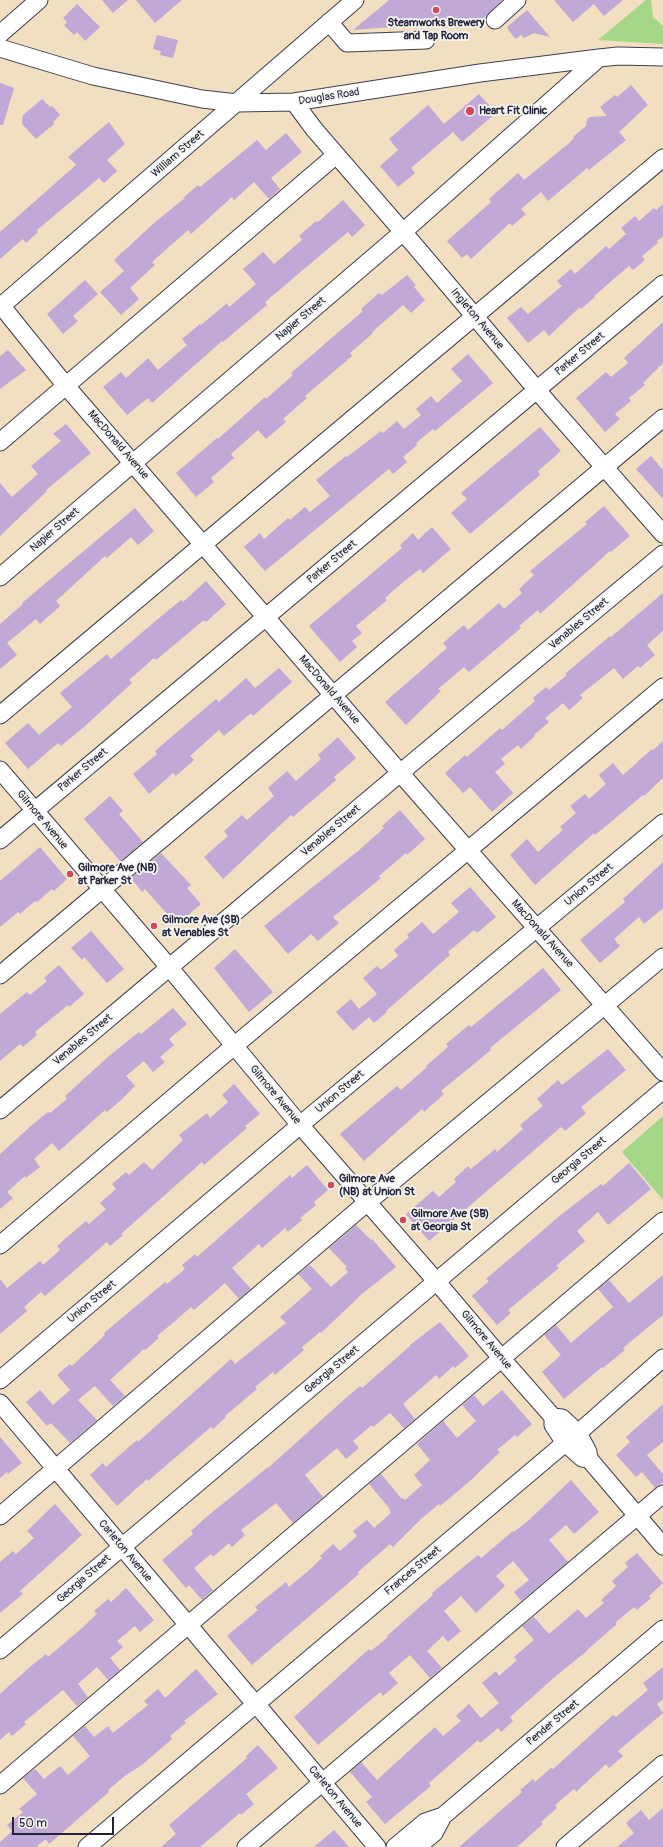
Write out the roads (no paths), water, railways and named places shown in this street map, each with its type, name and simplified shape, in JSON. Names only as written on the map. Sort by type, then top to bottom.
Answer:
[{"type":"street","points":[[0,34],[40,0]]},
{"type":"street","name":"William Street","points":[[1,306],[355,0]]},
{"type":"street","points":[[494,20],[517,0]]},
{"type":"street","points":[[329,22],[347,43],[426,40]]},
{"type":"street","name":"Douglas Road","points":[[0,48],[93,76],[202,99],[237,103],[294,102],[480,74],[618,56],[663,57]]},
{"type":"street","name":"Napier Street","points":[[0,577],[403,232],[600,58]]},
{"type":"street","name":"Ingleton Avenue","points":[[294,102],[336,155],[537,391],[663,534]]},
{"type":"street","points":[[0,442],[336,155]]},
{"type":"street","points":[[0,715],[663,158]]},
{"type":"street","name":"Parker Street","points":[[0,840],[663,284]]},
{"type":"street","name":"MacDonald Avenue","points":[[1,306],[66,386],[400,772],[663,1072]]},
{"type":"street","points":[[0,975],[101,888],[663,418]]},
{"type":"street","name":"Venables Street","points":[[0,1110],[400,772],[663,554]]},
{"type":"street","points":[[0,1245],[234,1046],[663,687]]},
{"type":"street","name":"Gilmore Avenue","points":[[0,770],[169,967],[300,1125],[502,1359],[553,1417],[562,1418],[571,1438],[588,1452],[589,1459],[663,1546]]},
{"type":"street","name":"Union Street","points":[[0,1380],[300,1125],[663,823]]},
{"type":"street","points":[[0,1516],[367,1202],[663,957]]},
{"type":"street","name":"Georgia Street","points":[[0,1650],[663,1090]]},
{"type":"street","points":[[0,1785],[663,1221]]},
{"type":"street","name":"Frances Street","points":[[87,1847],[571,1438],[663,1358]]},
{"type":"street","name":"Carleton Avenue","points":[[0,1402],[377,1847]]},
{"type":"street","points":[[246,1847],[663,1494]]},
{"type":"street","name":"Pender Street","points":[[395,1847],[425,1822],[443,1816],[663,1630]]},
{"type":"street","points":[[565,1847],[663,1764]]},
{"type":"street","name":"Pender Street","points":[[417,1847],[434,1833],[443,1816]]},
{"type":"place","name":"Steamworks Brewery and Tap Room","points":[[436,10]]},
{"type":"place","name":"Heart Fit Clinic","points":[[470,111]]},
{"type":"place","name":"Gilmore Ave (NB) at Parker St","points":[[70,874]]},
{"type":"place","name":"Gilmore Ave (SB) at Venables St","points":[[154,926]]},
{"type":"place","name":"Gilmore Ave (NB) at Union St","points":[[331,1185]]},
{"type":"place","name":"Gilmore Ave (SB) at Georgia St","points":[[403,1220]]}]
